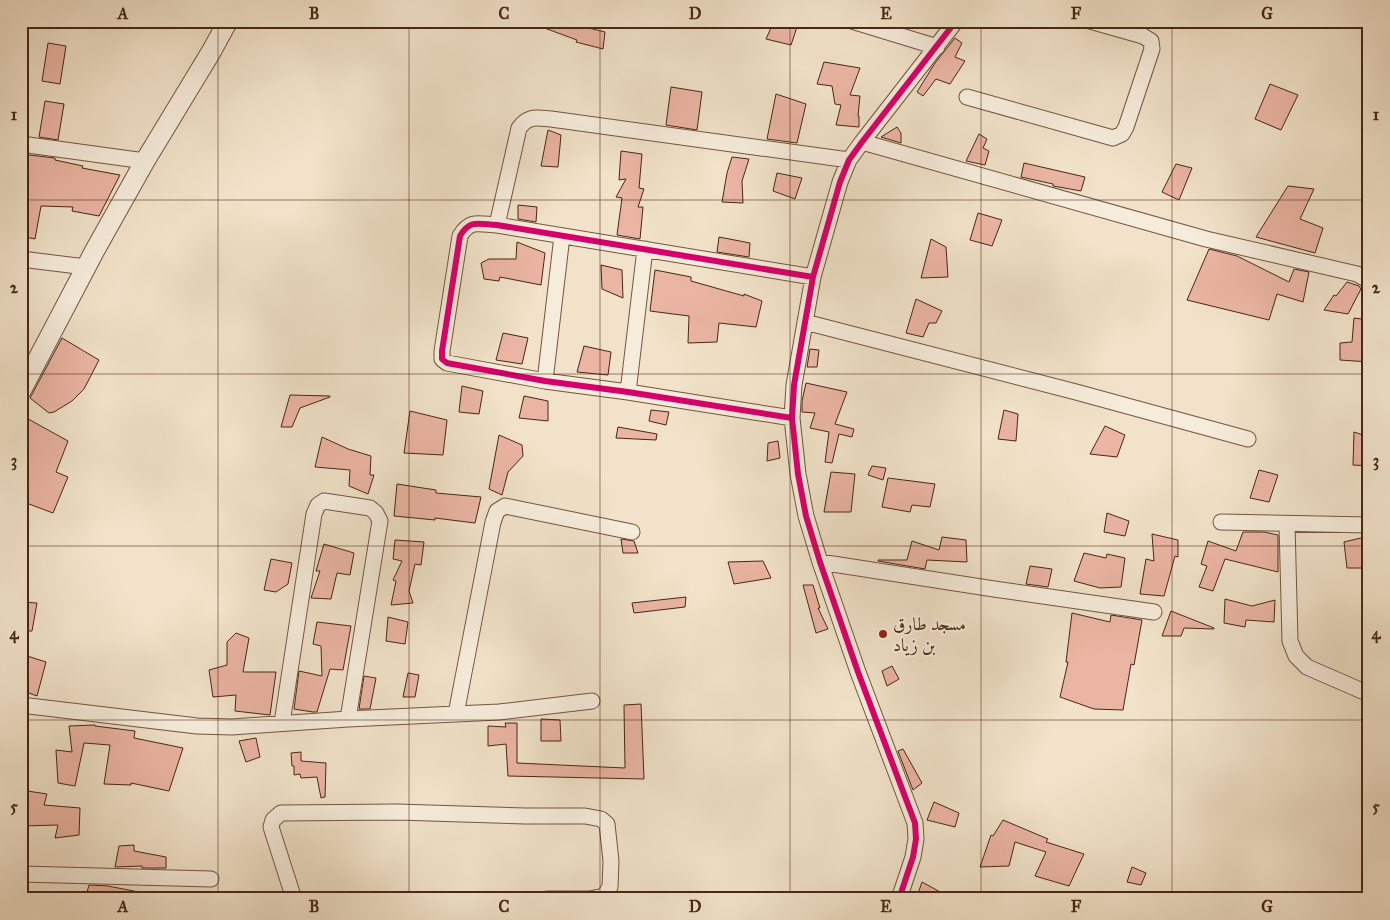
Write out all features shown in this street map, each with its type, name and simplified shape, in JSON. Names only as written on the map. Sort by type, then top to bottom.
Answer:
[{"type":"street","points":[[24,380],[145,161],[212,52],[228,21]]},
{"type":"street","points":[[852,21],[937,47]]},
{"type":"street","points":[[899,899],[913,857],[916,839],[915,822],[858,672],[806,516],[798,474],[792,418],[794,385],[814,277],[840,182],[849,160],[956,21]]},
{"type":"street","points":[[968,97],[1113,138],[1122,134],[1152,50],[1151,41],[1143,36],[1090,21]]},
{"type":"street","points":[[497,225],[519,128],[524,121],[532,118],[551,119],[849,160]]},
{"type":"street","points":[[862,142],[1206,239],[1357,274],[1366,279],[1369,284]]},
{"type":"street","points":[[21,144],[145,161]]},
{"type":"street","points":[[792,418],[545,381],[447,363],[442,359],[460,236],[465,228],[472,224],[497,225],[814,277]]},
{"type":"street","points":[[545,381],[562,236]]},
{"type":"street","points":[[628,392],[645,249]]},
{"type":"street","points":[[21,259],[86,267]]},
{"type":"street","points":[[805,322],[1248,438]]},
{"type":"street","points":[[282,723],[314,514],[318,505],[324,501],[370,508],[376,513],[380,522],[348,719]]},
{"type":"street","points":[[456,714],[493,522],[497,512],[505,506],[632,532]]},
{"type":"street","points":[[1220,522],[1369,525]]},
{"type":"street","points":[[1287,524],[1290,641],[1296,656],[1307,667],[1369,694]]},
{"type":"street","points":[[820,562],[1154,612]]},
{"type":"street","points":[[21,705],[197,726],[232,727],[499,712],[592,701]]},
{"type":"street","points":[[294,899],[271,827],[273,820],[282,814],[397,812],[585,816],[602,819],[607,824],[611,861],[610,887],[604,896],[590,899],[547,899]]},
{"type":"street","points":[[21,874],[210,879]]},
{"type":"building","points":[[528,21],[574,21],[573,24],[605,32],[603,49],[576,42],[577,40]]},
{"type":"building","points":[[774,21],[799,21],[791,45],[766,39]]},
{"type":"building","points":[[955,38],[962,43],[955,57],[965,61],[950,84],[936,79],[923,96],[917,92],[935,63]]},
{"type":"building","points":[[48,43],[66,46],[60,84],[42,81]]},
{"type":"building","points":[[824,62],[860,68],[850,95],[860,96],[859,127],[836,125],[841,105],[835,104],[832,86],[817,84]]},
{"type":"building","points":[[1270,84],[1298,95],[1281,130],[1255,119]]},
{"type":"building","points":[[671,87],[702,92],[697,130],[666,125]]},
{"type":"building","points":[[776,94],[806,104],[797,143],[767,139]]},
{"type":"building","points":[[45,101],[64,104],[58,140],[39,137]]},
{"type":"building","points":[[897,127],[901,133],[901,143],[881,137]]},
{"type":"building","points":[[548,130],[561,135],[558,167],[541,166]]},
{"type":"building","points":[[979,134],[987,139],[983,148],[989,151],[985,165],[966,161]]},
{"type":"building","points":[[621,151],[642,154],[639,188],[644,189],[638,207],[643,207],[640,239],[617,235],[622,198],[616,197],[626,179],[619,180]]},
{"type":"building","points":[[21,154],[55,158],[55,160],[83,166],[82,168],[120,175],[99,216],[72,211],[73,207],[41,206],[35,239],[21,236],[21,212],[24,197],[21,197]]},
{"type":"building","points":[[732,157],[749,159],[742,181],[743,203],[722,202]]},
{"type":"building","points":[[1024,163],[1085,177],[1081,191],[1021,177]]},
{"type":"building","points":[[1176,164],[1192,168],[1179,200],[1162,192]]},
{"type":"building","points":[[777,173],[802,178],[795,199],[773,191]]},
{"type":"building","points":[[1288,186],[1314,189],[1300,219],[1323,228],[1315,253],[1256,237]]},
{"type":"building","points":[[518,205],[537,207],[536,222],[518,219]]},
{"type":"building","points":[[978,213],[1002,220],[992,246],[970,240]]},
{"type":"building","points":[[719,237],[750,243],[749,257],[717,252]]},
{"type":"building","points":[[931,239],[946,247],[948,277],[921,278]]},
{"type":"building","points":[[517,242],[545,253],[541,285],[500,277],[499,281],[484,279],[481,263],[489,259],[516,259]]},
{"type":"building","points":[[1209,249],[1237,256],[1289,282],[1294,269],[1309,272],[1303,302],[1277,294],[1269,320],[1187,300]]},
{"type":"building","points":[[601,265],[622,270],[623,298],[602,289]]},
{"type":"building","points":[[655,270],[691,277],[691,281],[744,296],[744,294],[762,301],[756,327],[719,323],[717,342],[688,343],[689,316],[650,311]]},
{"type":"building","points":[[1347,282],[1359,286],[1361,289],[1348,314],[1324,310],[1334,295],[1336,296]]},
{"type":"building","points":[[916,299],[942,311],[936,323],[929,323],[923,337],[906,333]]},
{"type":"building","points":[[1354,318],[1369,320],[1369,362],[1340,360],[1340,343],[1352,342]]},
{"type":"building","points":[[503,333],[528,338],[522,364],[496,360]]},
{"type":"building","points":[[62,338],[99,360],[84,389],[72,401],[49,413],[30,398]]},
{"type":"building","points":[[584,346],[611,352],[608,375],[577,372]]},
{"type":"building","points":[[810,349],[819,350],[817,367],[807,367]]},
{"type":"building","points":[[806,383],[847,392],[835,424],[854,429],[852,437],[839,434],[832,463],[825,462],[829,432],[810,428],[815,413],[802,412],[802,401]]},
{"type":"building","points":[[462,386],[483,391],[479,414],[459,412]]},
{"type":"building","points":[[290,395],[330,397],[300,408],[292,427],[281,427]]},
{"type":"building","points":[[524,396],[548,401],[548,421],[519,418]]},
{"type":"building","points":[[651,410],[669,412],[666,425],[649,421]]},
{"type":"building","points":[[1004,410],[1018,414],[1016,441],[998,439]]},
{"type":"building","points":[[410,411],[447,420],[443,455],[404,453]]},
{"type":"building","points":[[21,415],[68,441],[56,472],[68,477],[53,513],[21,501]]},
{"type":"building","points":[[1105,426],[1125,435],[1117,457],[1090,454]]},
{"type":"building","points":[[618,427],[657,434],[656,440],[616,438]]},
{"type":"building","points":[[1354,432],[1369,437],[1369,466],[1353,465]]},
{"type":"building","points":[[499,435],[522,445],[523,456],[508,472],[502,495],[489,489]]},
{"type":"building","points":[[322,437],[348,449],[371,456],[370,475],[374,475],[368,494],[349,486],[350,470],[315,467]]},
{"type":"building","points":[[778,441],[780,458],[767,461],[768,443]]},
{"type":"building","points":[[872,466],[886,468],[883,480],[868,475]]},
{"type":"building","points":[[1259,470],[1278,475],[1269,502],[1250,498]]},
{"type":"building","points":[[831,472],[855,474],[851,512],[824,512]]},
{"type":"building","points":[[888,478],[935,484],[930,507],[912,505],[910,512],[882,507]]},
{"type":"building","points":[[397,484],[436,490],[436,493],[481,497],[475,523],[435,518],[435,520],[394,516]]},
{"type":"building","points":[[1107,513],[1129,521],[1125,536],[1104,532]]},
{"type":"building","points":[[1243,532],[1264,532],[1278,535],[1278,572],[1225,559],[1213,591],[1199,587],[1207,566],[1201,564],[1208,541],[1236,551]]},
{"type":"building","points":[[1152,534],[1178,540],[1178,557],[1175,556],[1164,596],[1140,594],[1146,559],[1154,561]]},
{"type":"building","points":[[1369,536],[1369,568],[1347,568],[1344,542]]},
{"type":"building","points":[[942,537],[966,540],[967,562],[927,560],[925,569],[878,561],[907,560],[912,541],[939,550]]},
{"type":"building","points":[[621,539],[634,541],[638,553],[623,553]]},
{"type":"building","points":[[395,540],[424,542],[421,565],[415,564],[409,591],[413,603],[391,605],[396,581],[393,580],[402,561],[393,559]]},
{"type":"building","points":[[324,544],[354,553],[350,575],[337,573],[331,599],[311,598],[320,571],[316,571]]},
{"type":"building","points":[[1084,553],[1106,558],[1107,554],[1125,558],[1121,587],[1100,588],[1074,581]]},
{"type":"building","points":[[271,559],[292,563],[288,584],[276,592],[264,590]]},
{"type":"building","points":[[763,561],[771,578],[734,584],[728,562]]},
{"type":"building","points":[[1030,566],[1052,569],[1048,587],[1026,584]]},
{"type":"building","points":[[803,585],[813,585],[820,608],[818,608],[828,629],[816,633]]},
{"type":"building","points":[[686,597],[685,607],[634,613],[632,603]]},
{"type":"building","points":[[1225,599],[1252,606],[1275,600],[1274,622],[1246,620],[1245,627],[1224,623]]},
{"type":"building","points":[[21,602],[37,603],[32,631],[21,631]]},
{"type":"building","points":[[1171,611],[1214,629],[1184,628],[1181,636],[1162,636]]},
{"type":"building","points":[[1072,613],[1110,622],[1111,615],[1142,620],[1134,665],[1131,664],[1123,710],[1094,709],[1060,697],[1068,662],[1066,662]]},
{"type":"building","points":[[388,617],[408,622],[405,644],[386,641]]},
{"type":"building","points":[[317,622],[351,626],[343,670],[330,669],[317,712],[313,712],[294,709],[299,671],[322,676],[321,646],[313,644]]},
{"type":"building","points":[[236,633],[249,638],[243,672],[276,672],[270,715],[235,711],[236,695],[213,697],[209,670],[227,665],[227,642]]},
{"type":"building","points":[[24,655],[46,662],[37,696],[21,690],[21,668]]},
{"type":"building","points":[[892,666],[899,679],[887,686],[882,671]]},
{"type":"building","points":[[408,673],[419,675],[415,697],[403,697]]},
{"type":"building","points":[[364,676],[376,678],[370,709],[359,709]]},
{"type":"building","points":[[641,704],[644,779],[508,776],[506,744],[488,746],[488,726],[506,727],[505,723],[517,723],[517,763],[625,768],[624,705]]},
{"type":"building","points":[[541,719],[560,720],[561,741],[541,741]]},
{"type":"building","points":[[95,725],[135,731],[134,738],[183,748],[169,791],[131,783],[131,785],[104,784],[110,745],[84,743],[75,786],[58,783],[56,750],[72,752],[69,726]]},
{"type":"building","points":[[256,738],[260,757],[246,762],[239,741]]},
{"type":"building","points":[[903,749],[922,783],[913,790],[898,751]]},
{"type":"building","points":[[301,752],[301,761],[326,763],[325,797],[321,798],[317,777],[301,778],[300,774],[294,775],[291,753]]},
{"type":"building","points":[[21,790],[47,794],[44,805],[80,808],[79,835],[55,838],[58,825],[21,826]]},
{"type":"building","points":[[934,802],[959,813],[955,827],[927,820]]},
{"type":"building","points":[[1003,820],[1048,839],[1046,842],[1084,854],[1069,886],[1035,876],[1046,852],[1015,842],[1009,866],[980,867],[991,835],[993,836]]},
{"type":"building","points":[[134,845],[134,851],[166,857],[166,868],[142,868],[142,866],[115,867],[119,846]]},
{"type":"building","points":[[1132,867],[1146,873],[1141,885],[1127,882]]},
{"type":"building","points":[[922,882],[953,899],[916,899]]},
{"type":"building","points":[[89,885],[108,886],[149,894],[148,899],[85,899]]},
{"type":"cycle path","points":[[899,899],[913,857],[916,839],[915,823],[858,672],[806,516],[798,474],[792,418],[794,385],[813,277],[840,182],[849,160],[956,21]]},
{"type":"cycle path","points":[[792,418],[545,381],[447,363],[442,359],[442,351],[460,236],[467,227],[476,224],[497,225],[813,277]]},
{"type":"place","name":"مسجد طارق بن زياد","points":[[883,634]]}]
